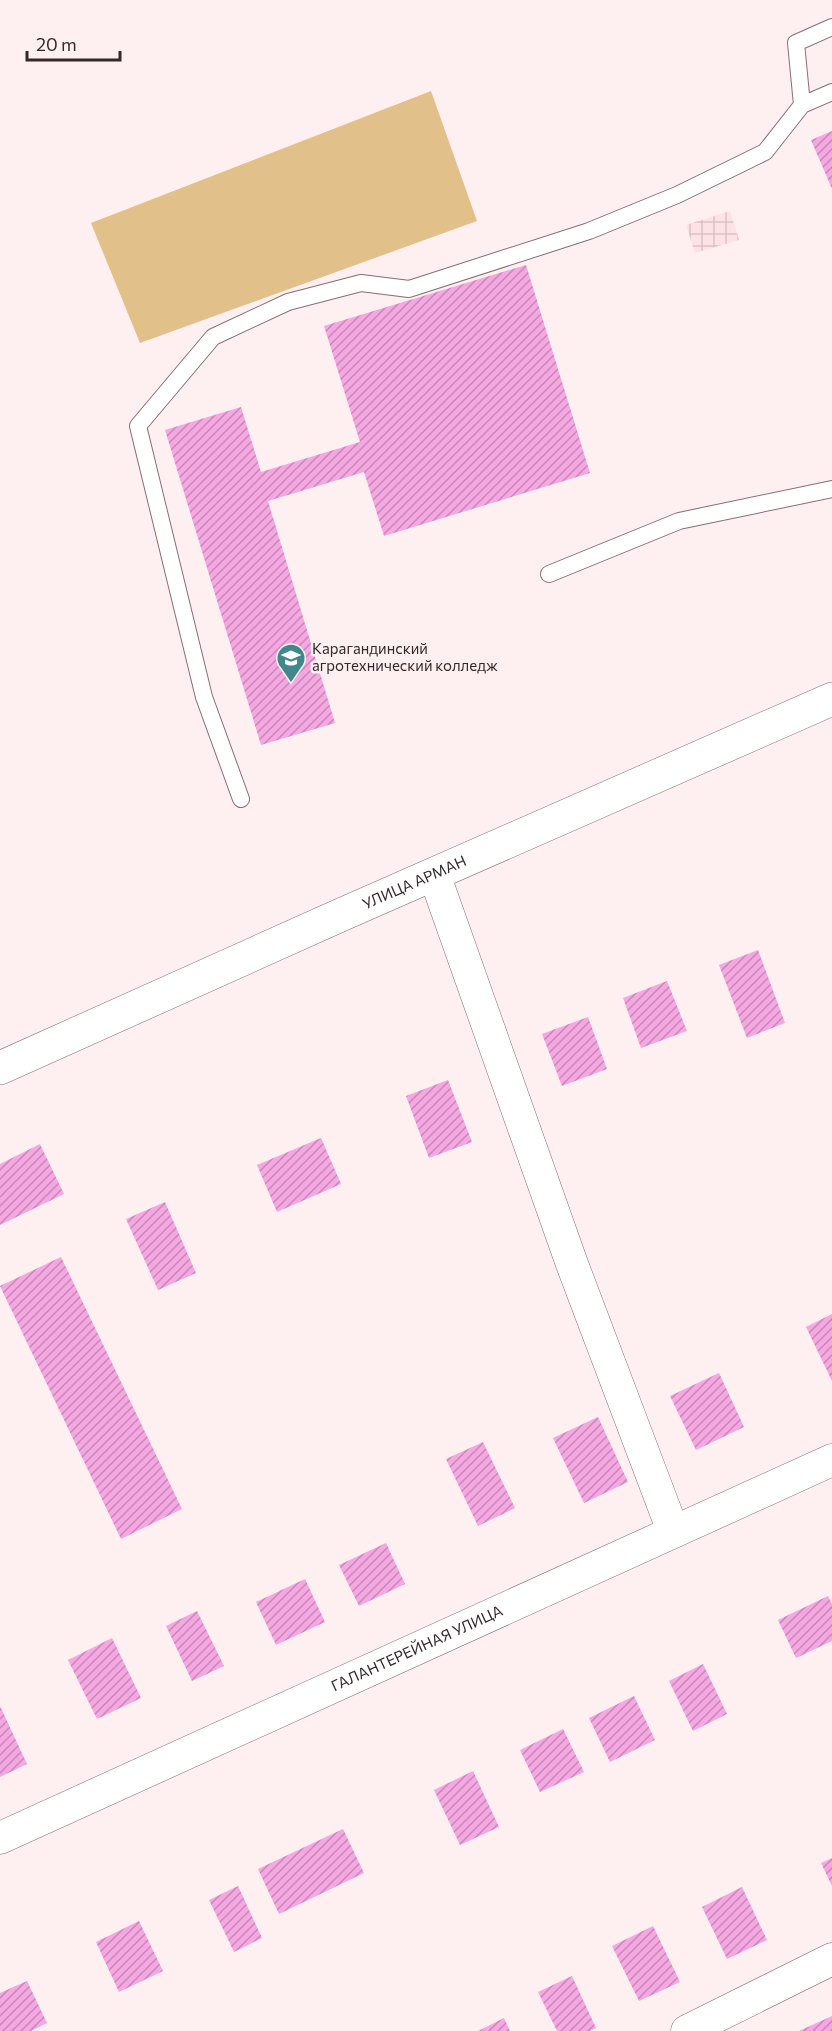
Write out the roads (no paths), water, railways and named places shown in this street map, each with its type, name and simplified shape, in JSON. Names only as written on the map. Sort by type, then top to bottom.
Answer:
[{"type":"street","name":"УЛИЦА АРМАН","points":[[0,1068],[832,699]]},
{"type":"street","points":[[434,874],[572,1264],[673,1532]]},
{"type":"street","name":"ГАЛАНТЕРЕЙНАЯ УЛИЦА","points":[[0,1838],[832,1460]]},
{"type":"street","points":[[687,2031],[832,1959]]},
{"type":"lane","points":[[802,105],[796,43],[832,27]]},
{"type":"lane","points":[[241,800],[204,697],[138,426],[213,338],[288,302],[361,283],[409,289],[589,231],[677,195],[765,152],[802,105],[832,92]]},
{"type":"lane","points":[[549,574],[679,521],[832,489]]},
{"type":"place","name":"Карагандинский агротехнический колледж","points":[[291,684]]}]
